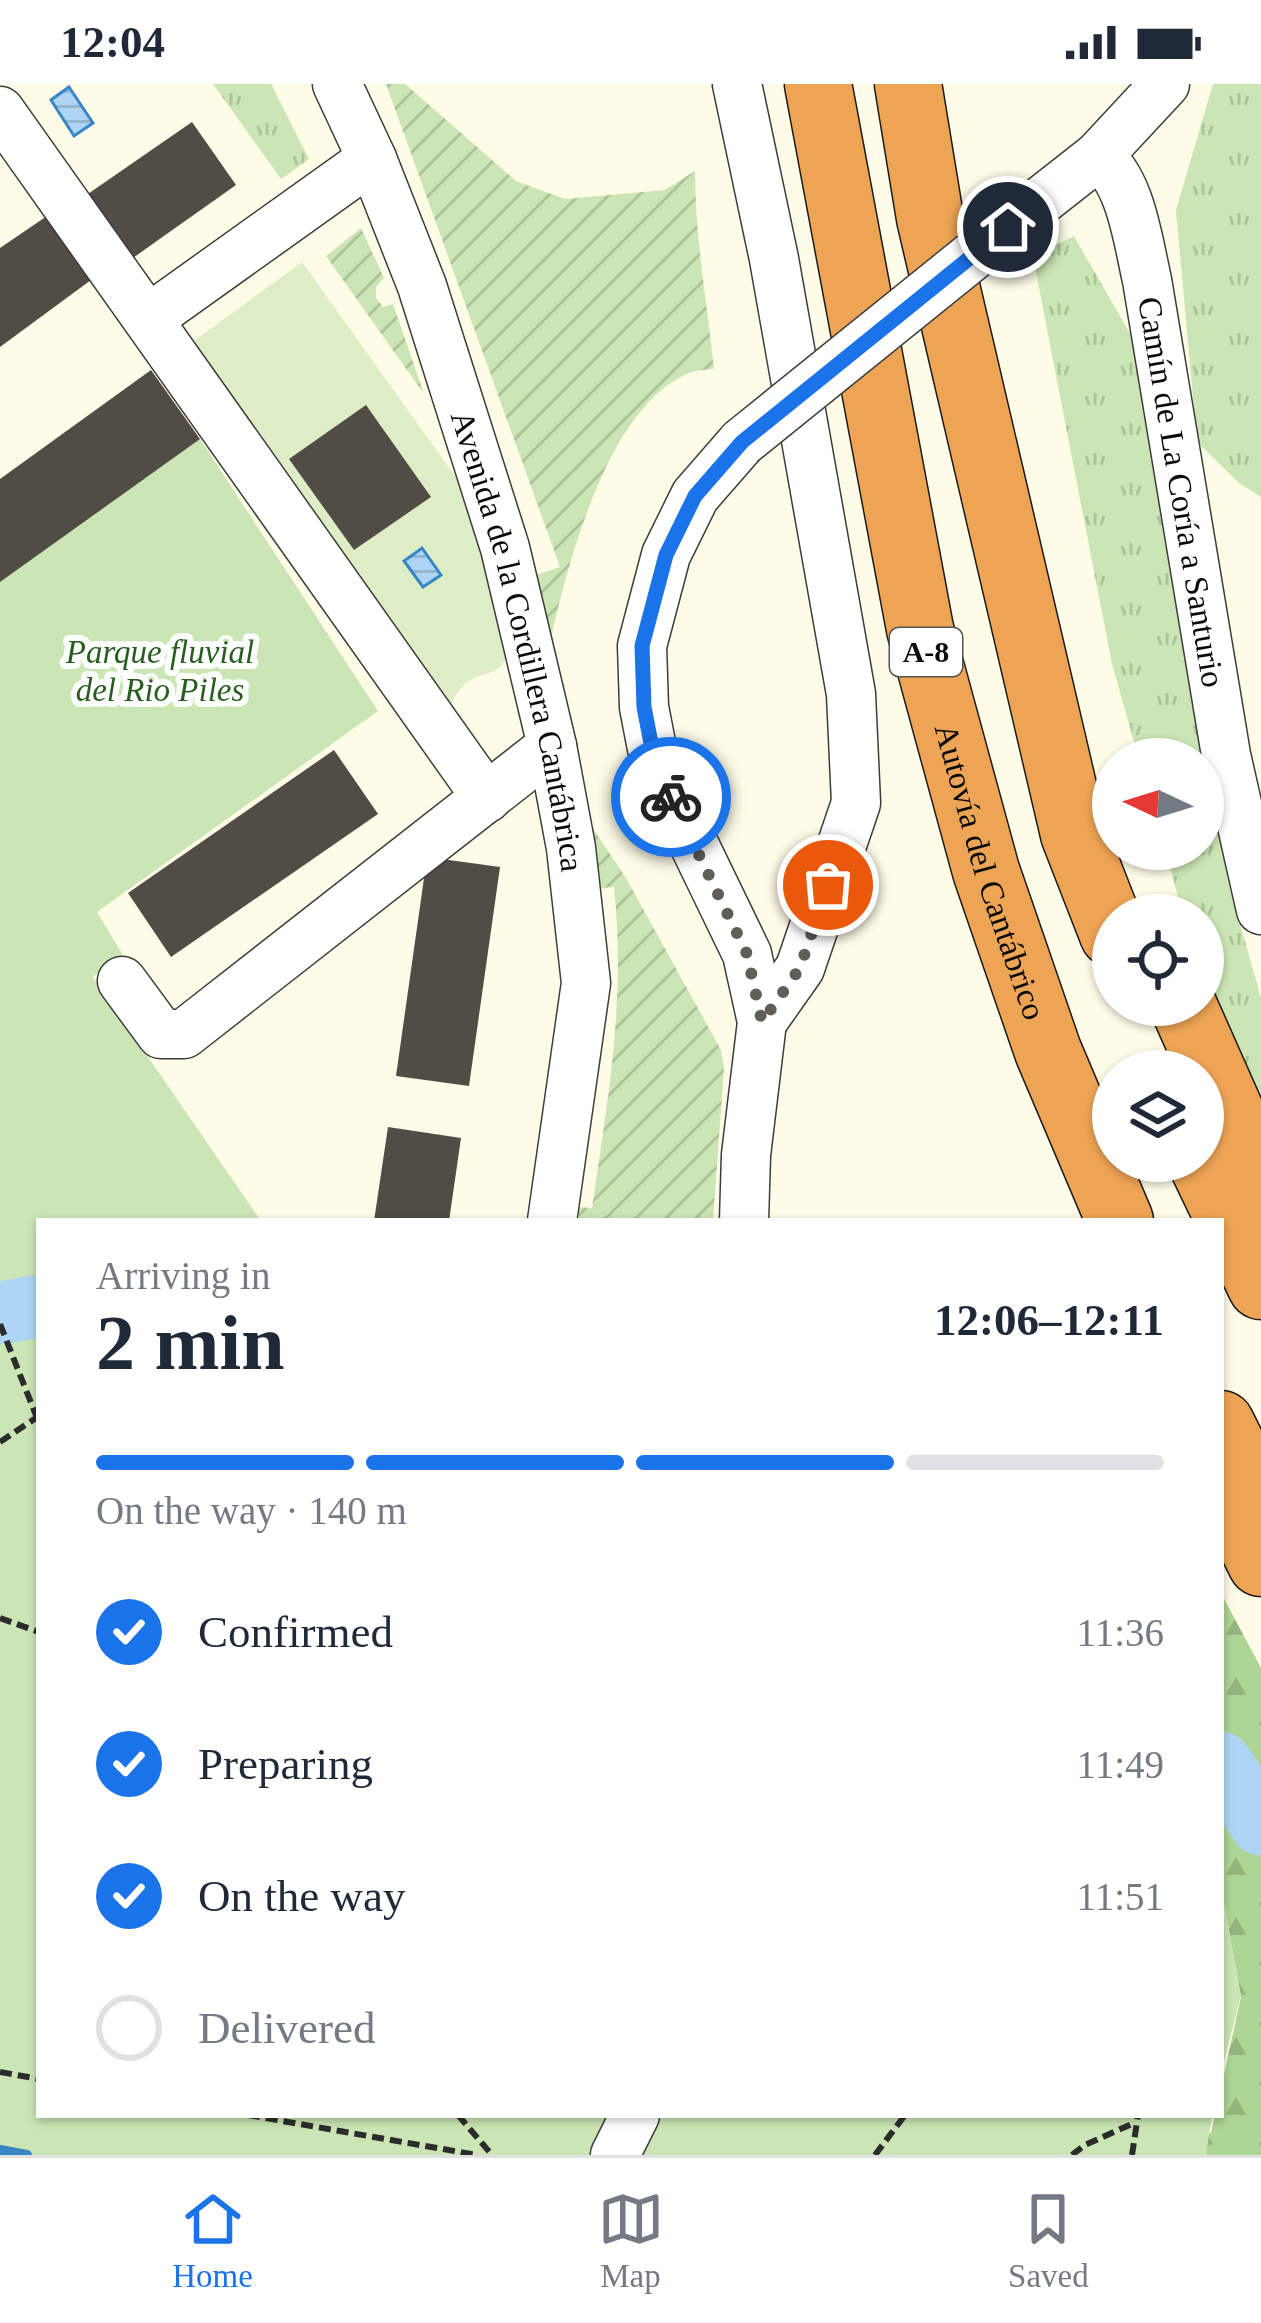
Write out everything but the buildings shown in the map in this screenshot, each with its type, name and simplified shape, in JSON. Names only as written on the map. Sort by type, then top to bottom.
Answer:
[{"type":"highway","name":"Autovía del Cantábrico","points":[[818,84],[920,629],[986,871],[1048,1051],[1115,1214]]},
{"type":"highway","points":[[908,84],[930,218],[1074,834],[1097,894]]},
{"type":"highway","points":[[933,84],[1035,544],[1092,751]]},
{"type":"highway","points":[[1192,1026],[1261,1181]]},
{"type":"highway","points":[[1211,1182],[1261,1286]]},
{"type":"highway","points":[[1224,1430],[1261,1504]]},
{"type":"highway","points":[[1224,1488],[1261,1563]]},
{"type":"street","name":"Avenida de la Cordillera Cantábrica","points":[[337,84],[422,286],[505,548],[552,746],[571,848],[586,983],[552,1218]]},
{"type":"street","points":[[736,84],[773,259],[851,694],[856,803],[800,968],[762,1022]]},
{"type":"street","points":[[744,1218],[746,1155],[762,1022],[747,954],[655,764],[644,707],[642,646],[666,555],[695,496],[742,442],[1098,156],[1165,84]]},
{"type":"street","points":[[0,111],[488,798]]},
{"type":"street","name":"Camín de La Coría a Santurio","points":[[1098,156],[1110,165],[1133,220],[1147,280],[1226,755],[1261,910]]},
{"type":"street","points":[[148,320],[372,159]]},
{"type":"street","points":[[122,981],[160,1034],[184,1034],[552,746]]},
{"type":"street","points":[[615,2155],[634,2118]]},
{"type":"path","points":[[0,1324],[36,1417]]},
{"type":"path","points":[[0,1442],[36,1421]]},
{"type":"path","points":[[0,1618],[36,1630]]},
{"type":"path","points":[[0,2072],[36,2078]]},
{"type":"path","points":[[265,2118],[477,2155]]},
{"type":"path","points":[[461,2118],[492,2155]]},
{"type":"path","points":[[875,2155],[903,2118]]},
{"type":"path","points":[[1072,2155],[1136,2119]]},
{"type":"path","points":[[1132,2155],[1136,2119]]},
{"type":"green space","points":[[213,84],[271,84],[309,159],[281,179]]},
{"type":"green space","points":[[386,84],[405,84],[516,181],[565,199],[665,190],[695,171],[714,369],[690,373],[659,392],[613,454],[580,533],[550,643],[533,576],[560,567]]},
{"type":"green space","points":[[1213,84],[1261,84],[1261,497],[1239,483],[1197,442],[1176,210]]},
{"type":"green space","points":[[361,228],[384,278],[376,287],[376,298],[383,307],[393,304],[424,394],[326,256]]},
{"type":"green space","points":[[1074,236],[1136,344],[1204,738],[1133,738],[1112,664],[1033,257]]},
{"type":"green space","points":[[302,262],[465,490],[507,654],[498,669],[467,683],[451,705],[446,706],[190,344]]},
{"type":"green space","name":"Parque fluvial del Rio Piles","points":[[200,439],[378,711],[97,912],[123,955],[93,977],[259,1218],[36,1218],[36,2118],[1212,2118],[1206,2155],[0,2155],[0,578]]},
{"type":"green space","points":[[590,824],[626,878],[721,1050],[724,1068],[713,1218],[579,1218],[579,1207],[592,1208],[614,1048],[618,969],[614,887],[601,888]]},
{"type":"green space","points":[[1224,858],[1261,998],[1261,1128],[1223,1026],[1224,894],[1177,894],[1171,870],[1224,870]]},
{"type":"green space","points":[[1224,1599],[1261,1668],[1261,2155],[1155,2155],[1189,2136],[1211,2133],[1214,2118],[1224,2118],[1224,2074],[1241,1997],[1224,1904]]},
{"type":"green space","points":[[1224,1903],[1241,1996],[1224,2061]]},
{"type":"water","points":[[69,87],[93,123],[74,136],[51,100]]},
{"type":"water","points":[[422,548],[441,575],[423,587],[404,561]]},
{"type":"waterway","points":[[0,1313],[36,1307]]},
{"type":"waterway","points":[[1224,1768],[1261,1824]]},
{"type":"waterway","points":[[0,2150],[27,2155]]},
{"type":"way so far","points":[[671,797],[747,954],[762,1022],[800,968],[828,885]]},
{"type":"route","points":[[671,797],[655,764],[644,707],[642,646],[666,555],[695,496],[742,442],[1008,227]]}]
